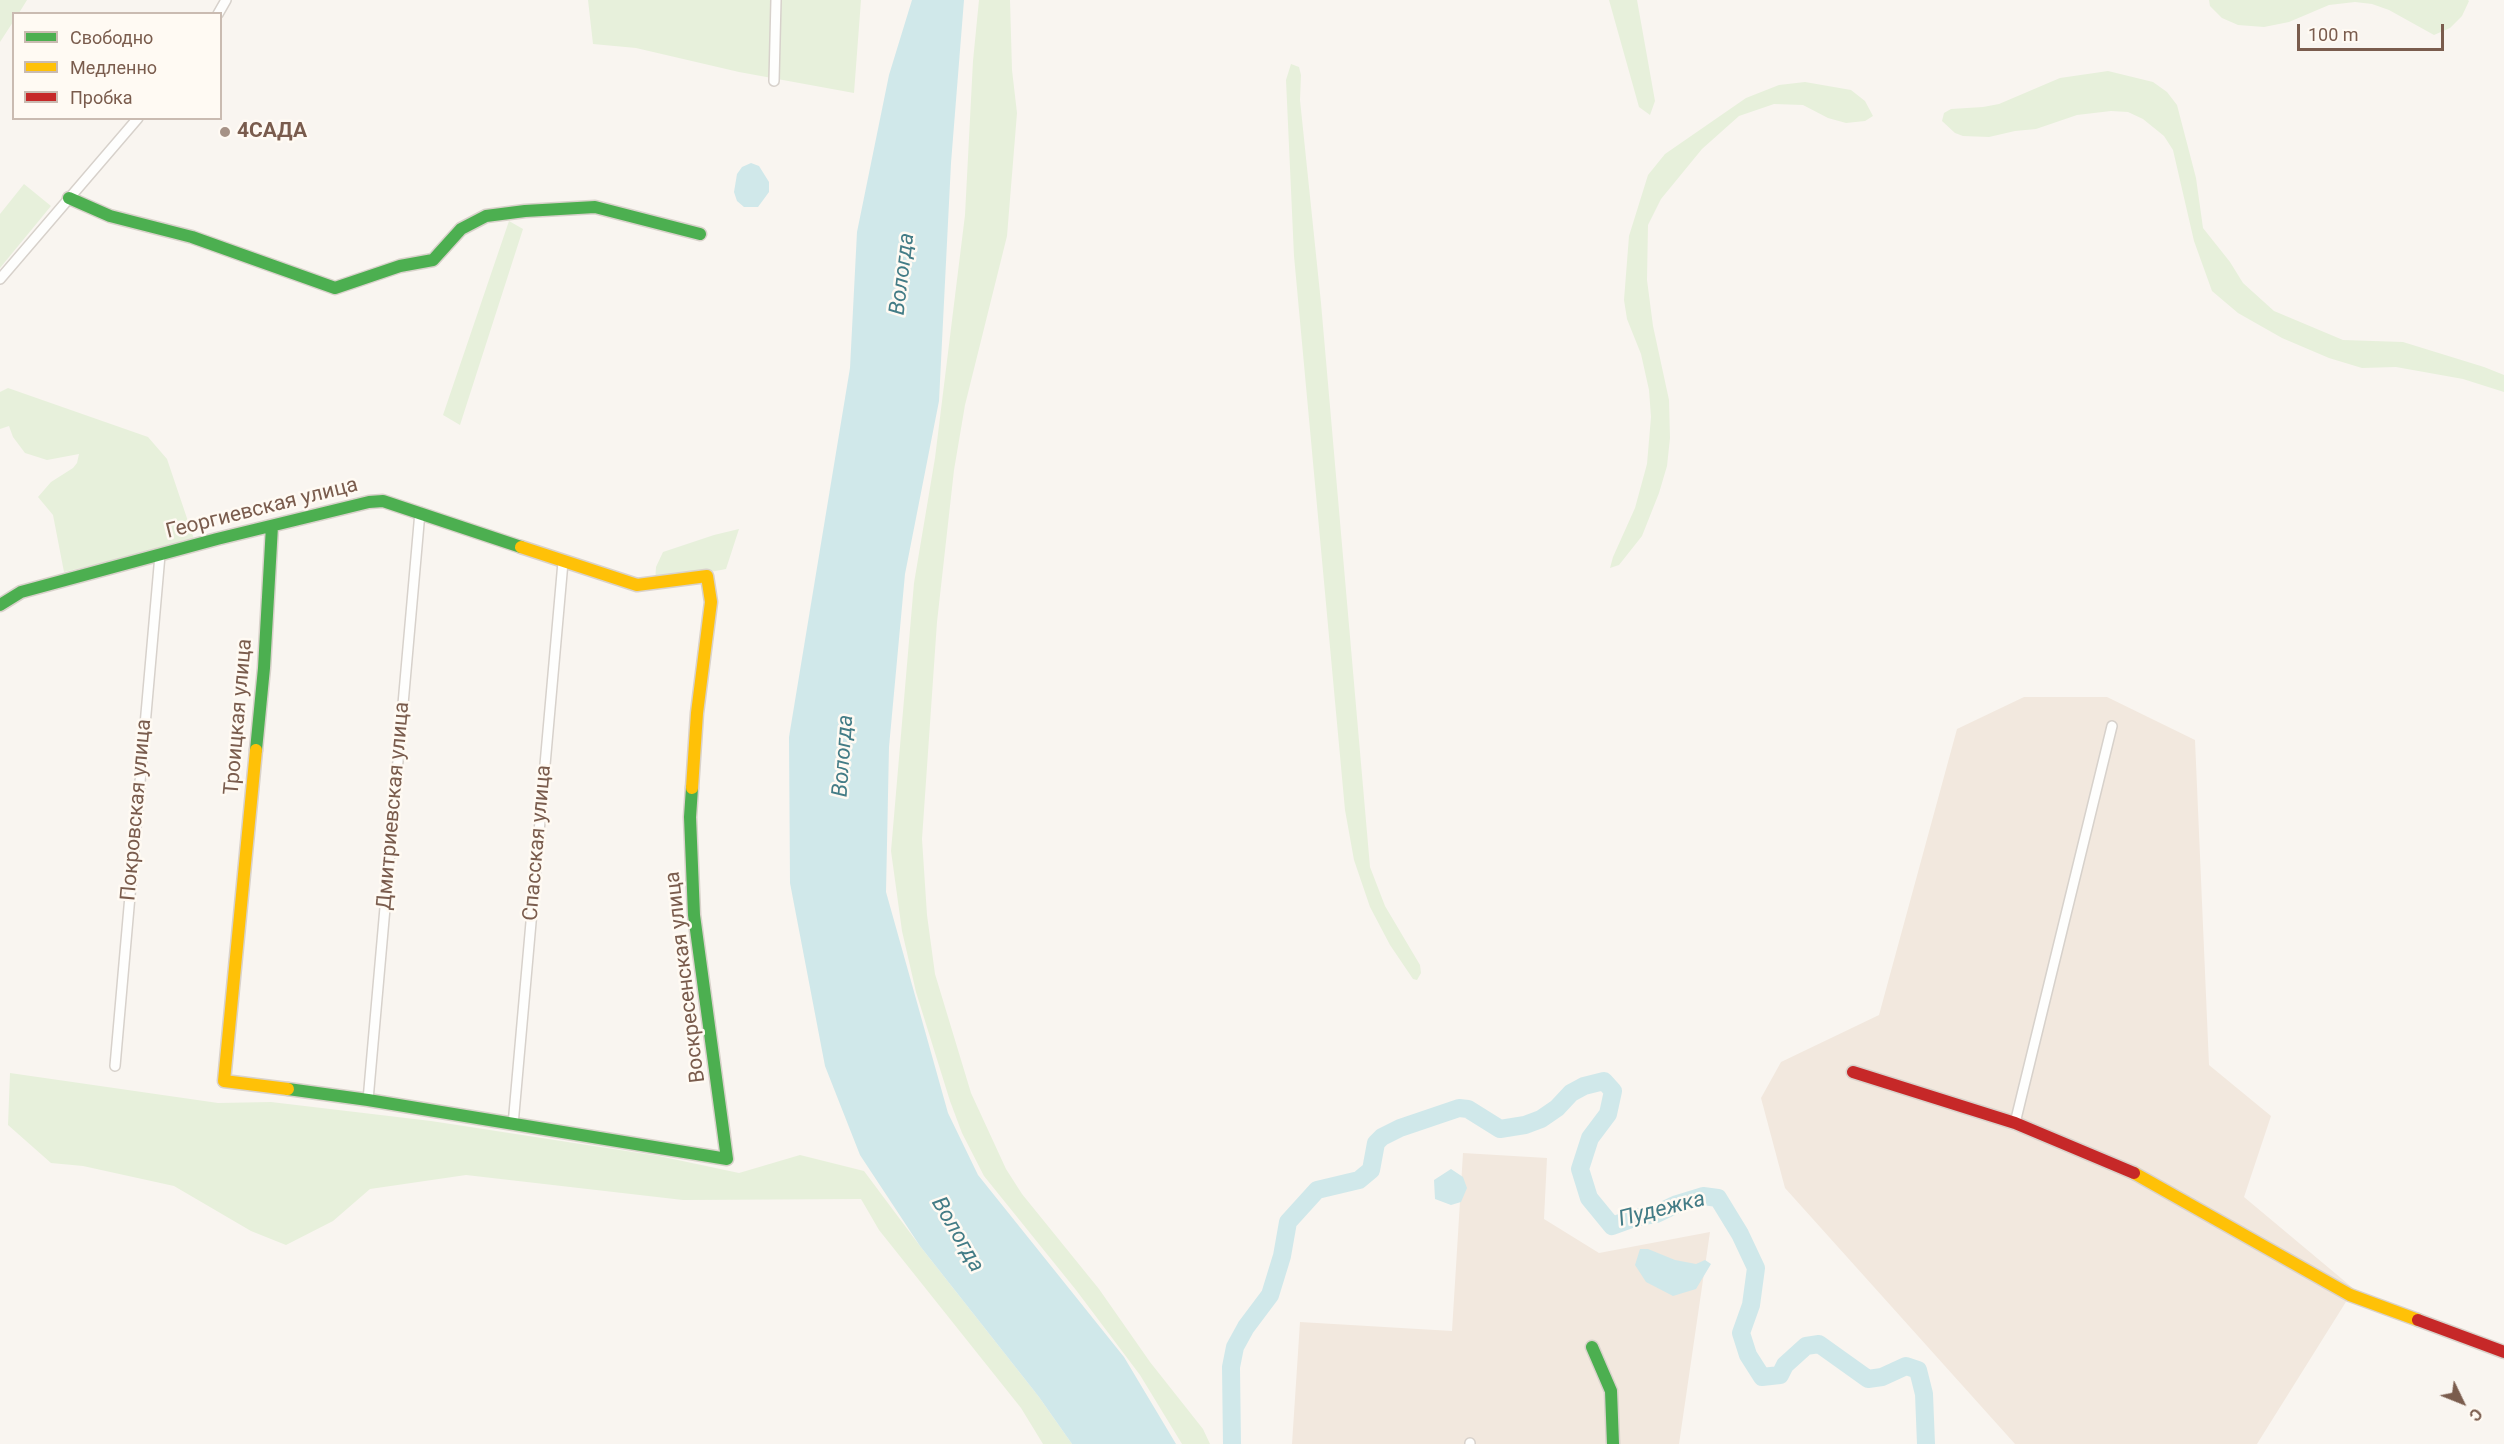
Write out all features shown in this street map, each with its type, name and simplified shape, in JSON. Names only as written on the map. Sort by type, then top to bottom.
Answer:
[{"type":"street","points":[[774,81],[776,0]]},
{"type":"street","points":[[0,279],[136,120]]},
{"type":"street","points":[[69,198],[110,216],[192,237],[335,288],[400,266],[434,260],[461,229],[486,216],[595,207],[700,234]]},
{"type":"street","name":"Георгиевская улица","points":[[0,605],[21,592],[272,526],[369,502],[383,501],[637,585],[707,576]]},
{"type":"street","name":"Дмитриевская улица","points":[[368,1100],[420,512]]},
{"type":"street","name":"Троицкая улица","points":[[272,526],[264,668],[224,1081],[368,1100]]},
{"type":"street","name":"Покровская улица","points":[[115,1066],[160,555]]},
{"type":"street","name":"Спасская улица","points":[[513,1125],[563,562]]},
{"type":"street","name":"Воскресенская улица","points":[[513,1125],[727,1159],[694,915],[690,817],[697,713],[711,602],[707,576]]},
{"type":"street","points":[[2015,1123],[2112,726]]},
{"type":"street","points":[[1853,1072],[2015,1123],[2130,1171],[2350,1295],[2504,1352]]},
{"type":"street","points":[[368,1100],[513,1125]]},
{"type":"street","points":[[1592,1347],[1611,1390],[1613,1444]]},
{"type":"shaded area","points":[[2024,697],[2107,697],[2195,740],[2209,1065],[2271,1116],[2244,1197],[2354,1289],[2257,1444],[2015,1444],[1785,1188],[1761,1098],[1781,1062],[1879,1015],[1957,729]]},
{"type":"shaded area","points":[[1463,1153],[1547,1158],[1544,1219],[1599,1253],[1710,1232],[1679,1444],[1292,1444],[1300,1322],[1452,1331]]},
{"type":"green space","points":[[0,0],[27,0],[20,12],[12,12],[12,24],[0,42]]},
{"type":"green space","points":[[588,0],[861,0],[854,93],[739,72],[636,48],[593,44]]},
{"type":"green space","points":[[979,0],[1010,0],[1012,70],[1017,113],[1007,236],[965,405],[954,470],[937,622],[922,839],[927,915],[935,974],[971,1093],[1006,1169],[1022,1194],[1099,1289],[1150,1362],[1203,1429],[1210,1444],[1182,1444],[1140,1375],[1076,1290],[984,1176],[962,1133],[950,1101],[916,992],[902,931],[891,851],[914,583],[935,458],[965,215],[973,61]]},
{"type":"green space","points":[[1609,0],[1637,0],[1655,101],[1650,115],[1639,107]]},
{"type":"green space","points":[[2209,0],[2469,1],[2462,16],[2450,28],[2434,35],[2389,10],[2372,4],[2355,2],[2329,5],[2289,22],[2264,27],[2238,25],[2222,18],[2210,6]]},
{"type":"green space","points":[[1291,64],[1299,67],[1301,75],[1300,100],[1321,303],[1370,867],[1385,906],[1420,965],[1421,973],[1417,980],[1413,979],[1390,945],[1370,907],[1354,860],[1345,810],[1294,256],[1286,80]]},
{"type":"green space","points":[[2108,71],[2153,82],[2167,92],[2177,105],[2196,178],[2203,228],[2230,262],[2243,283],[2274,311],[2343,340],[2403,342],[2484,367],[2504,375],[2504,392],[2463,379],[2396,367],[2362,368],[2329,358],[2282,338],[2238,313],[2212,291],[2194,241],[2173,150],[2164,136],[2143,119],[2128,112],[2111,111],[2077,115],[2036,129],[1989,137],[1963,136],[1955,133],[1942,121],[1944,113],[1951,109],[1999,104],[2060,78]]},
{"type":"green space","points":[[1805,82],[1851,90],[1865,101],[1873,116],[1865,121],[1846,123],[1828,118],[1803,105],[1774,104],[1739,116],[1702,149],[1661,199],[1648,225],[1647,280],[1653,326],[1669,400],[1670,438],[1667,466],[1642,536],[1619,565],[1610,568],[1635,508],[1647,464],[1651,417],[1649,390],[1641,354],[1627,319],[1624,300],[1629,236],[1648,175],[1665,154],[1746,98],[1779,85]]},
{"type":"green space","points":[[24,184],[51,206],[0,268],[0,214]]},
{"type":"green space","points":[[509,221],[523,229],[460,425],[443,415]]},
{"type":"green space","points":[[8,388],[148,437],[167,459],[195,542],[64,572],[53,515],[38,497],[51,482],[73,468],[79,454],[47,460],[25,453],[13,437],[9,426],[0,429],[0,392]]},
{"type":"green space","points":[[739,529],[726,569],[655,583],[656,567],[663,552]]},
{"type":"green space","points":[[10,1073],[218,1103],[271,1102],[431,1121],[659,1156],[739,1173],[800,1155],[864,1171],[1039,1397],[1072,1444],[1043,1444],[1021,1408],[879,1230],[861,1199],[683,1200],[466,1175],[370,1189],[333,1221],[286,1245],[251,1231],[174,1186],[83,1166],[51,1163],[8,1125]]},
{"type":"water","name":"Вологда","points":[[912,0],[964,0],[951,163],[939,401],[905,574],[889,747],[886,892],[948,1113],[978,1175],[1124,1357],[1176,1444],[1072,1444],[1039,1397],[920,1246],[860,1155],[825,1066],[790,883],[789,737],[850,368],[857,232],[889,75]]},
{"type":"water","points":[[751,163],[759,166],[769,182],[769,192],[758,207],[744,207],[737,201],[734,192],[737,174],[742,167]]},
{"type":"water","points":[[1451,1169],[1463,1177],[1467,1188],[1461,1202],[1451,1205],[1435,1199],[1434,1180]]},
{"type":"water","points":[[1640,1249],[1648,1249],[1675,1260],[1696,1264],[1705,1260],[1711,1264],[1696,1289],[1673,1296],[1646,1282],[1635,1265]]},
{"type":"waterway","name":"Пудежка","points":[[1232,1444],[1231,1367],[1235,1347],[1246,1327],[1270,1295],[1282,1256],[1288,1222],[1317,1190],[1359,1180],[1371,1170],[1376,1143],[1382,1137],[1400,1128],[1459,1108],[1468,1109],[1500,1129],[1525,1125],[1541,1119],[1557,1108],[1571,1093],[1584,1086],[1604,1081],[1613,1091],[1608,1114],[1590,1138],[1580,1169],[1589,1198],[1612,1226],[1634,1218],[1656,1214],[1677,1204],[1703,1196],[1718,1198],[1740,1234],[1756,1268],[1751,1305],[1741,1333],[1748,1355],[1762,1377],[1780,1375],[1785,1365],[1806,1346],[1819,1344],[1868,1379],[1882,1377],[1906,1366],[1918,1370],[1924,1394],[1926,1444]]},
{"type":"traffic: fast","points":[[69,198],[110,216],[192,237],[335,288],[400,266],[433,260],[461,229],[486,216],[595,207],[700,234]]},
{"type":"traffic: fast","points":[[0,605],[21,592],[217,539],[369,502],[383,501],[521,547]]},
{"type":"traffic: fast","points":[[256,750],[264,668],[272,526]]},
{"type":"traffic: fast","points":[[288,1089],[727,1159],[694,915],[690,817],[692,788]]},
{"type":"traffic: fast","points":[[1592,1347],[1611,1391],[1613,1444]]},
{"type":"traffic: slow","points":[[521,547],[637,585],[707,576],[711,602],[697,713],[692,788]]},
{"type":"traffic: slow","points":[[256,750],[224,1081],[288,1089]]},
{"type":"traffic: slow","points":[[2134,1173],[2350,1295],[2418,1320]]},
{"type":"traffic: jam","points":[[1853,1072],[2015,1123],[2134,1173]]},
{"type":"traffic: jam","points":[[2418,1320],[2504,1352]]},
{"type":"place","name":"4САДА","points":[[225,132]]}]
